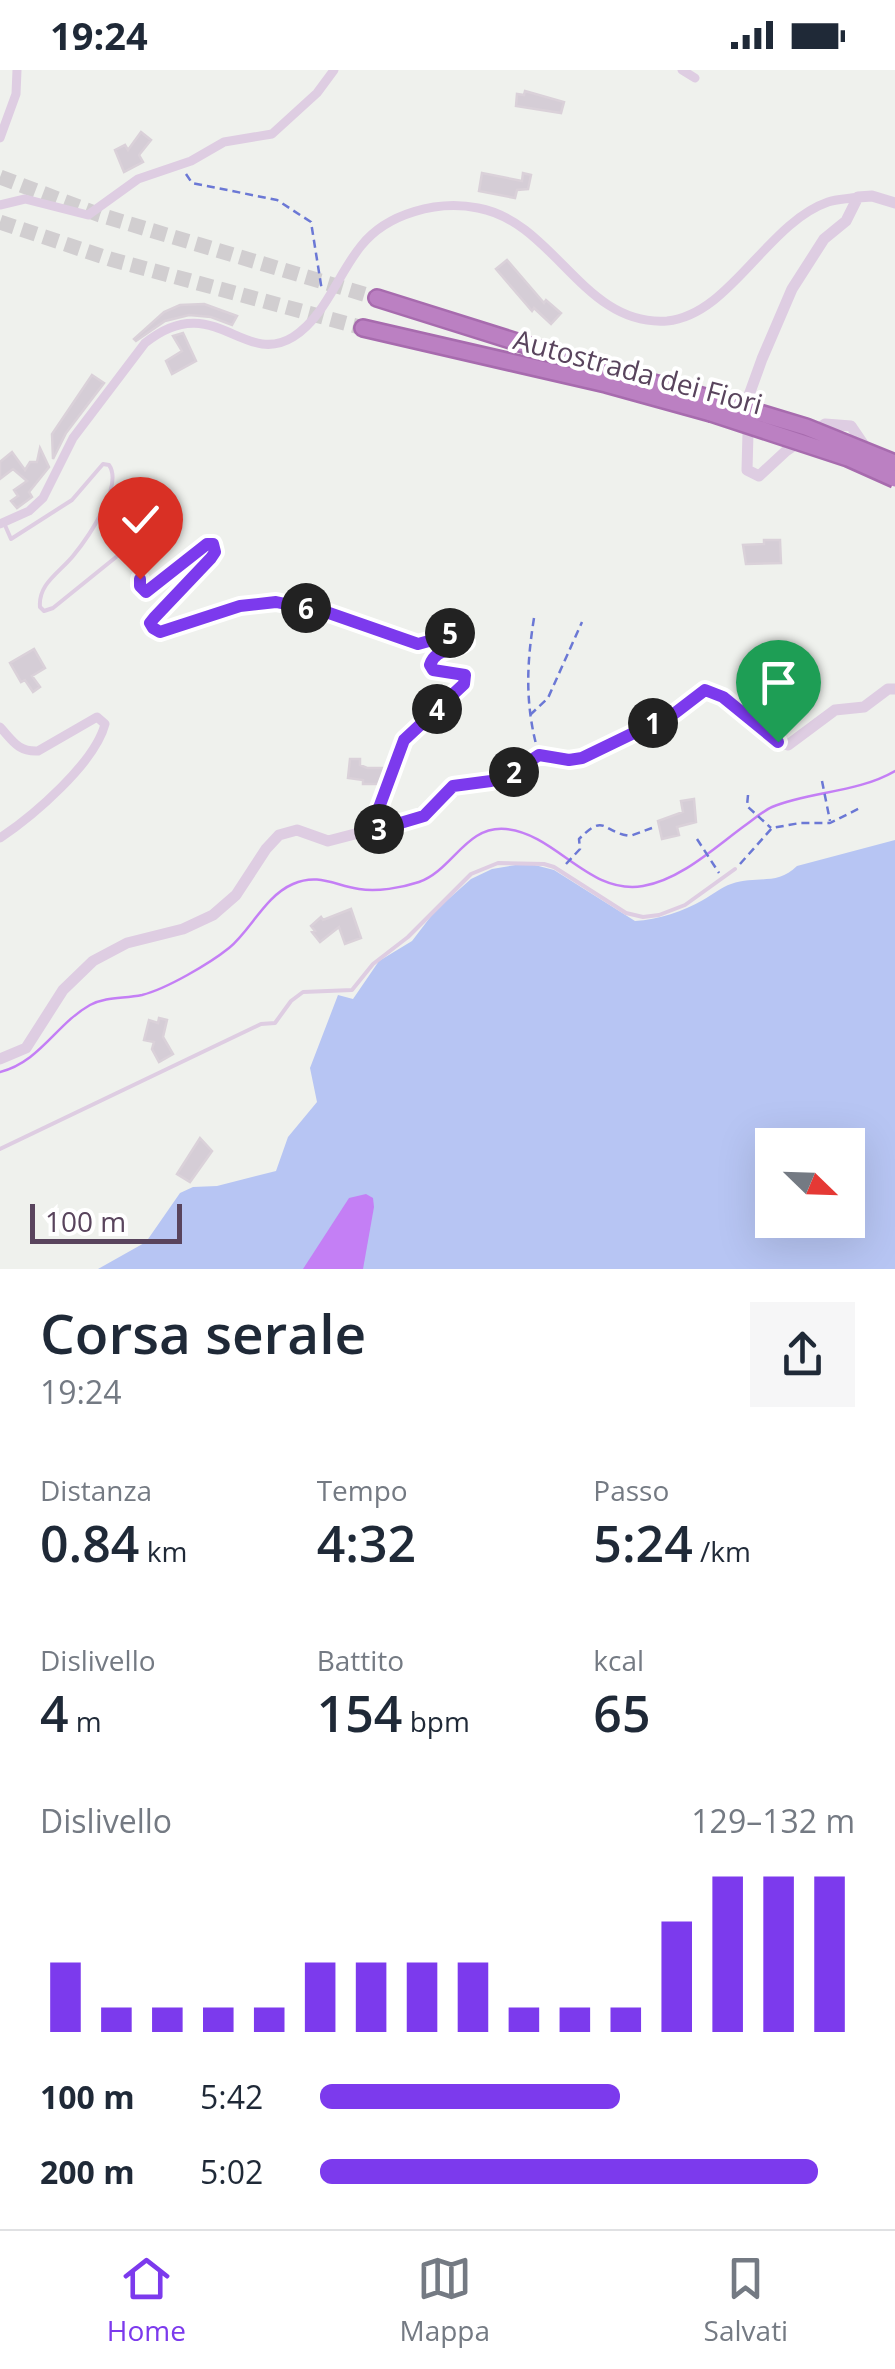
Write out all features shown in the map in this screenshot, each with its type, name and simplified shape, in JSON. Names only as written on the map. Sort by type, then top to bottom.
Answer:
[{"type":"highway","name":"Autostrada dei Fiori","points":[[378,298],[714,407],[832,453],[895,483]]},
{"type":"highway","name":"Autostrada dei Fiori","points":[[363,328],[806,427],[895,463]]},
{"type":"street","points":[[0,138],[16,94],[17,70]]},
{"type":"street","points":[[682,70],[695,78]]},
{"type":"street","points":[[0,205],[25,198],[88,214],[138,179],[224,142],[272,134],[334,73]]},
{"type":"street","points":[[2,524],[29,511],[43,498],[73,438],[145,343],[159,332],[192,322],[208,323],[264,344],[294,336],[324,303],[362,244],[415,212],[450,206],[480,208],[521,226],[603,302],[624,316],[656,320],[690,316],[704,310],[786,230],[828,202],[872,196],[895,203]]},
{"type":"street","points":[[858,197],[846,220],[824,239],[792,289],[762,358],[748,396],[748,470],[758,476],[825,424],[851,426],[895,483]]},
{"type":"street","points":[[0,1059],[26,1048],[64,990],[94,961],[127,943],[183,929],[213,915],[236,895],[279,835],[297,830],[328,841],[424,816],[453,786],[491,781],[539,755],[582,758],[675,713],[705,690],[723,697],[762,732],[788,745],[835,710],[864,707],[888,689],[895,689]]},
{"type":"street","points":[[0,726],[17,747],[38,751],[97,717],[105,724],[101,736],[50,800],[0,838]]},
{"type":"lane","points":[[2,524],[11,538],[72,500],[103,464],[114,472],[108,499],[72,558],[43,589],[39,599],[44,610],[53,608],[152,528],[159,515],[170,510],[172,522],[140,579],[142,589],[146,592],[207,544],[213,544],[215,552],[150,623],[160,632],[240,606],[276,602],[329,613],[418,644],[462,632],[466,642],[441,652],[430,665],[433,670],[465,675],[464,684],[404,740]]},
{"type":"lane","points":[[0,1149],[261,1024],[275,1023],[303,992],[352,990],[373,964],[408,938],[470,874],[484,868],[498,864],[544,864],[626,913],[642,917],[659,915],[685,904],[735,869]]},
{"type":"path","points":[[180,164],[192,182],[277,200],[310,222],[324,303]]},
{"type":"path","points":[[534,618],[526,669],[529,716],[539,755]]},
{"type":"path","points":[[529,716],[548,698],[582,622]]},
{"type":"path","points":[[370,832],[404,740]]},
{"type":"path","points":[[822,781],[830,823]]},
{"type":"path","points":[[748,796],[747,806],[772,828]]},
{"type":"path","points":[[735,869],[772,828],[830,823],[862,808]]},
{"type":"path","points":[[564,865],[580,849],[579,840],[594,824],[630,836],[652,828]]},
{"type":"path","points":[[698,841],[714,866]]},
{"type":"shaded area","points":[[895,840],[895,1269],[98,1269],[146,1242],[180,1193],[276,1171],[288,1137],[317,1102],[310,1068],[338,995],[353,999],[379,961],[412,941],[435,911],[471,879],[492,869],[527,863],[554,870],[635,921],[696,904],[731,884],[790,872],[797,866]]},
{"type":"shaded area","points":[[366,1194],[373,1198],[374,1207],[363,1269],[303,1269],[349,1198]]},
{"type":"building","points":[[525,91],[564,102],[561,113],[516,106],[517,94],[524,95]]},
{"type":"building","points":[[141,132],[151,140],[139,155],[143,162],[124,172],[115,150],[125,145],[128,150]]},
{"type":"building","points":[[482,173],[522,181],[523,173],[531,175],[528,189],[517,190],[515,198],[479,191]]},
{"type":"building","points":[[507,260],[544,303],[546,300],[561,313],[551,324],[534,308],[532,311],[496,269]]},
{"type":"building","points":[[204,304],[237,316],[232,325],[211,317],[189,315],[165,321],[134,339],[164,312],[180,305]]},
{"type":"building","points":[[183,333],[196,361],[172,374],[166,361],[182,351],[173,336]]},
{"type":"building","points":[[92,375],[104,383],[66,433],[53,459],[52,434]]},
{"type":"building","points":[[40,448],[49,467],[29,492],[32,497],[17,508],[11,501],[18,496],[14,490],[27,481],[13,469],[0,479],[0,462],[12,452],[25,470],[30,462],[37,462]]},
{"type":"building","points":[[764,540],[780,540],[781,563],[746,564],[743,545],[764,544]]},
{"type":"building","points":[[34,649],[45,668],[32,676],[40,687],[33,692],[25,680],[21,682],[10,663]]},
{"type":"building","points":[[350,759],[360,759],[360,765],[367,768],[385,768],[385,784],[363,784],[363,780],[348,778]]},
{"type":"building","points":[[694,799],[696,822],[677,827],[679,835],[662,839],[658,821],[683,812],[681,801]]},
{"type":"building","points":[[351,909],[361,938],[345,944],[339,927],[320,942],[312,932],[315,931],[311,926],[321,917],[323,920]]},
{"type":"building","points":[[159,1018],[167,1020],[163,1037],[173,1054],[159,1062],[152,1049],[154,1042],[144,1040],[149,1020],[158,1023]]},
{"type":"building","points":[[200,1138],[212,1151],[190,1182],[177,1174]]},
{"type":"waterway","points":[[0,1072],[26,1060],[90,1005],[152,992],[210,961],[237,941],[266,905],[293,884],[318,880],[366,890],[405,886],[431,876],[480,834],[506,829],[541,841],[606,882],[643,886],[685,869],[772,807],[865,784],[895,771]]},
{"type":"tunnel","points":[[0,177],[100,215],[377,298]]},
{"type":"tunnel","points":[[0,222],[110,259],[363,328]]},
{"type":"route","points":[[140,579],[146,592],[207,544],[213,544],[215,552],[211,558],[150,623],[160,632],[240,606],[276,602],[329,613],[418,644],[462,632],[466,642],[441,652],[430,665],[433,670],[465,675],[464,684],[404,740],[370,832],[424,816],[453,786],[491,781],[539,755],[582,758],[675,713],[705,690],[723,697],[778,742]]}]
